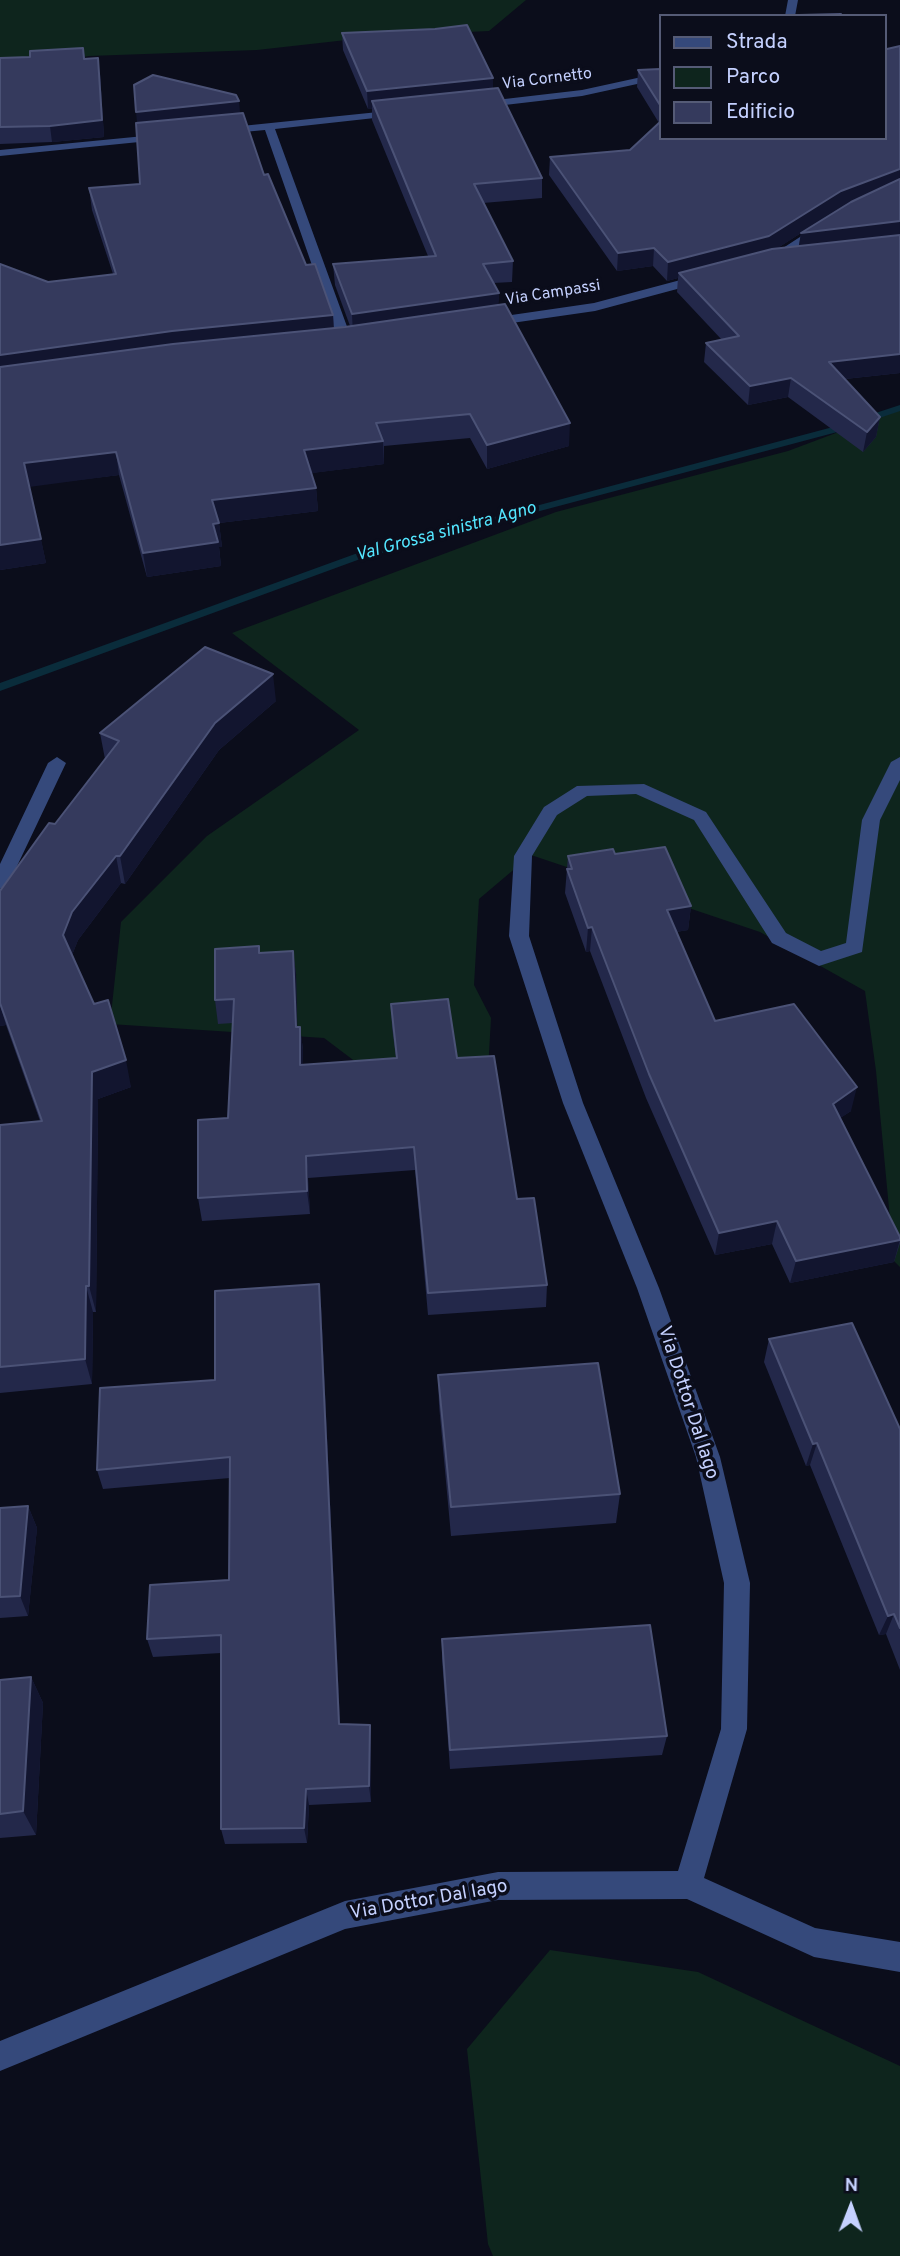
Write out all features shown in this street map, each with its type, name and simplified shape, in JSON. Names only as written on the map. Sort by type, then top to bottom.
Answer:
[{"type":"street","name":"Via Cornetto","points":[[462,107],[582,93],[659,76]]},
{"type":"street","points":[[215,132],[407,112]]},
{"type":"street","points":[[269,127],[346,343]]},
{"type":"street","points":[[0,153],[175,136]]},
{"type":"street","points":[[796,258],[763,263],[833,221]]},
{"type":"street","name":"Via Campassi","points":[[470,325],[595,307],[716,275]]},
{"type":"street","name":"Via Dottor Dal lago","points":[[0,2056],[345,1915],[498,1886],[688,1885],[734,1729],[737,1583],[708,1457],[648,1288],[573,1104],[519,936],[523,856],[550,811],[583,790],[638,788],[700,816],[779,938],[819,959],[855,947],[871,820],[900,762]]},
{"type":"street","points":[[0,883],[57,763]]},
{"type":"street","points":[[688,1885],[814,1942],[900,1957]]},
{"type":"green space","points":[[0,0],[526,0],[489,31],[382,36],[257,50],[89,56],[47,64],[0,67]]},
{"type":"green space","points":[[900,409],[900,1267],[894,1261],[876,1071],[865,991],[760,932],[531,855],[479,899],[474,985],[491,1018],[488,1071],[393,1090],[324,1038],[110,1024],[121,922],[207,836],[359,730],[232,633],[556,512],[788,451]]},
{"type":"green space","points":[[550,1950],[698,1972],[900,2066],[900,2256],[493,2256],[488,2244],[467,2049]]},
{"type":"building","points":[[467,25],[493,78],[367,91],[342,33],[435,29]]},
{"type":"building","points":[[900,46],[900,169],[841,191],[769,236],[668,262],[654,248],[618,253],[550,157],[630,150],[659,123],[659,140],[886,140],[887,49]]},
{"type":"building","points":[[83,48],[84,59],[98,58],[102,120],[50,126],[0,127],[0,58],[30,57],[30,51]]},
{"type":"building","points":[[659,69],[659,103],[638,70]]},
{"type":"building","points":[[153,75],[236,95],[239,101],[136,112],[134,85]]},
{"type":"building","points":[[498,88],[542,178],[474,184],[513,261],[483,264],[499,293],[352,314],[333,264],[436,256],[372,101]]},
{"type":"building","points":[[243,113],[264,175],[268,174],[306,265],[315,264],[333,315],[172,331],[0,355],[0,264],[48,282],[116,274],[89,188],[140,184],[136,123]]},
{"type":"building","points":[[900,179],[900,221],[801,233],[851,202]]},
{"type":"building","points":[[900,235],[900,354],[829,362],[880,417],[867,432],[791,378],[750,386],[706,343],[739,336],[679,273],[772,249]]},
{"type":"building","points":[[505,304],[570,423],[487,445],[470,414],[376,423],[383,441],[304,450],[316,488],[212,500],[219,523],[213,524],[218,542],[143,553],[116,452],[24,463],[41,539],[0,545],[0,367],[173,344],[345,327]]},
{"type":"building","points":[[205,647],[273,674],[215,723],[120,856],[116,856],[72,912],[63,935],[94,1004],[108,1000],[126,1060],[92,1072],[89,1286],[86,1286],[85,1359],[0,1367],[0,1125],[42,1121],[0,1003],[0,891],[49,823],[55,824],[119,741],[100,733]]},
{"type":"building","points":[[665,847],[691,906],[667,910],[715,1021],[794,1004],[857,1087],[833,1104],[900,1240],[796,1261],[777,1221],[719,1233],[649,1074],[592,927],[588,928],[567,869],[572,869],[568,856],[613,849],[615,854]]},
{"type":"building","points":[[259,946],[259,953],[293,951],[296,1027],[300,1027],[300,1065],[397,1058],[391,1004],[448,999],[457,1058],[494,1056],[517,1199],[534,1198],[547,1285],[428,1293],[414,1147],[306,1156],[307,1191],[198,1198],[198,1120],[228,1118],[234,999],[215,1000],[215,949]]},
{"type":"building","points":[[319,1284],[339,1724],[370,1725],[369,1786],[306,1789],[304,1828],[221,1829],[221,1635],[147,1639],[150,1585],[229,1580],[230,1457],[97,1470],[100,1388],[215,1380],[215,1291]]},
{"type":"building","points":[[852,1323],[900,1429],[900,1628],[894,1614],[888,1616],[817,1443],[813,1444],[769,1339]]},
{"type":"building","points":[[598,1363],[620,1494],[451,1507],[438,1375]]},
{"type":"building","points":[[28,1506],[20,1596],[0,1597],[0,1508]]},
{"type":"building","points":[[650,1625],[667,1736],[450,1750],[442,1639]]},
{"type":"building","points":[[31,1677],[23,1811],[0,1814],[0,1680]]},
{"type":"waterway","name":"Val Grossa sinistra Agno","points":[[0,687],[359,556],[837,429],[900,408]]}]
